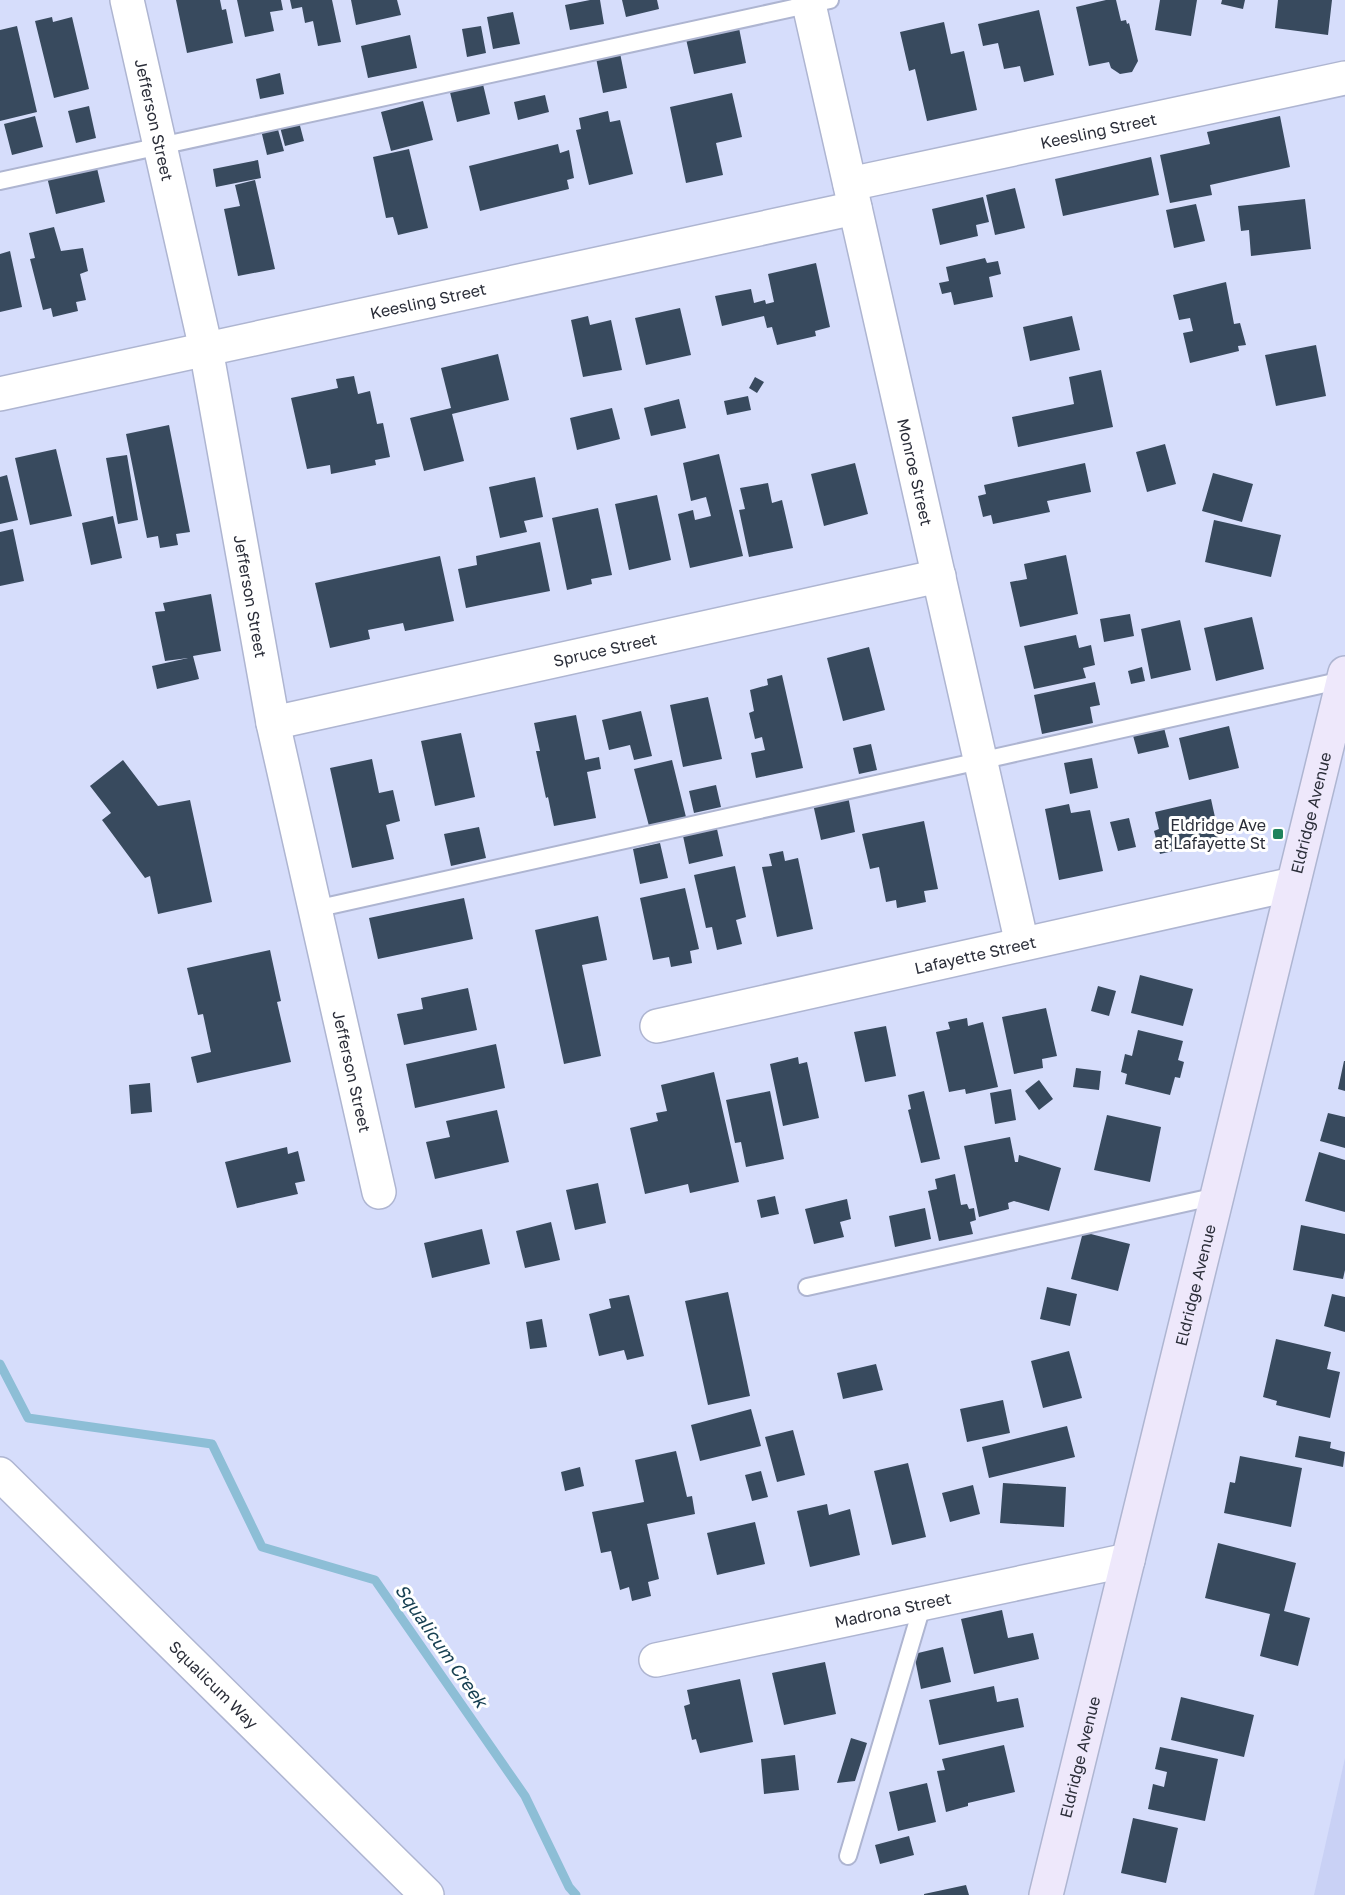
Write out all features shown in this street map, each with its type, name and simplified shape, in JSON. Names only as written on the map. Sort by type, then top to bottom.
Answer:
[{"type":"main road","name":"Eldridge Avenue","points":[[1046,1895],[1344,676]]},
{"type":"street","name":"Jefferson Street","points":[[127,0],[206,349],[273,723],[380,1192]]},
{"type":"street","name":"Monroe Street","points":[[816,2],[853,196],[1022,944]]},
{"type":"street","name":"Keesling Street","points":[[0,394],[206,349],[1345,78]]},
{"type":"street","name":"Spruce Street","points":[[273,723],[939,576]]},
{"type":"street","name":"Lafayette Street","points":[[657,1026],[1293,884]]},
{"type":"street","name":"Squalicum Way","points":[[0,1474],[427,1895]]},
{"type":"street","name":"Madrona Street","points":[[656,1660],[1128,1560]]},
{"type":"lane","points":[[0,181],[816,2]]},
{"type":"lane","points":[[315,909],[980,761],[1344,676]]},
{"type":"lane","points":[[807,1287],[1217,1196]]},
{"type":"lane","points":[[848,1856],[923,1603]]},
{"type":"shaded area","points":[[1345,1758],[1345,1895],[1314,1895]]},
{"type":"building","points":[[176,0],[220,0],[222,10],[226,9],[233,43],[187,53]]},
{"type":"building","points":[[237,0],[281,0],[283,10],[270,12],[274,31],[245,37]]},
{"type":"building","points":[[290,0],[332,0],[341,42],[318,46],[313,21],[305,23],[302,7],[292,9]]},
{"type":"building","points":[[351,0],[397,0],[401,15],[356,25]]},
{"type":"building","points":[[600,0],[604,24],[570,30],[565,5]]},
{"type":"building","points":[[622,0],[657,0],[659,9],[626,17]]},
{"type":"building","points":[[1116,0],[1121,21],[1126,20],[1127,24],[1129,23],[1138,61],[1132,72],[1120,74],[1111,68],[1109,62],[1089,66],[1076,7]]},
{"type":"building","points":[[1160,0],[1197,0],[1191,36],[1155,30]]},
{"type":"building","points":[[1222,0],[1245,0],[1243,9],[1221,4]]},
{"type":"building","points":[[1278,0],[1332,0],[1328,35],[1275,28]]},
{"type":"building","points":[[1039,10],[1054,75],[1024,82],[1020,66],[1004,69],[998,43],[983,46],[978,24]]},
{"type":"building","points":[[513,12],[520,44],[493,49],[487,17]]},
{"type":"building","points":[[52,17],[53,22],[72,17],[89,89],[54,98],[35,21]]},
{"type":"building","points":[[944,22],[951,54],[964,51],[977,110],[927,121],[915,69],[909,71],[900,32]]},
{"type":"building","points":[[17,26],[37,112],[0,121],[0,30]]},
{"type":"building","points":[[481,26],[486,53],[467,57],[462,29]]},
{"type":"building","points":[[739,28],[746,63],[694,74],[686,39]]},
{"type":"building","points":[[410,35],[417,68],[368,78],[361,46]]},
{"type":"building","points":[[620,53],[627,88],[603,93],[596,58]]},
{"type":"building","points":[[280,73],[284,94],[260,99],[256,79]]},
{"type":"building","points":[[482,80],[490,114],[457,122],[449,88]]},
{"type":"building","points":[[732,93],[742,137],[716,143],[723,175],[686,183],[670,107]]},
{"type":"building","points":[[545,95],[549,112],[518,120],[514,102]]},
{"type":"building","points":[[423,101],[433,140],[391,151],[381,112]]},
{"type":"building","points":[[89,106],[96,138],[76,143],[68,111]]},
{"type":"building","points":[[608,111],[610,122],[620,120],[633,174],[589,185],[576,130],[581,129],[579,118]]},
{"type":"building","points":[[35,116],[43,147],[12,155],[4,124]]},
{"type":"building","points":[[1280,116],[1290,167],[1210,185],[1212,195],[1170,203],[1160,155],[1210,144],[1207,132]]},
{"type":"building","points":[[299,122],[304,141],[285,146],[280,127]]},
{"type":"building","points":[[277,126],[284,151],[267,155],[261,130]]},
{"type":"building","points":[[558,144],[560,153],[569,150],[574,178],[567,180],[569,189],[480,211],[469,166]]},
{"type":"building","points":[[409,149],[428,228],[398,235],[393,217],[386,218],[373,157]]},
{"type":"building","points":[[1151,157],[1159,195],[1063,216],[1055,179]]},
{"type":"building","points":[[258,160],[261,178],[216,187],[213,169]]},
{"type":"building","points":[[96,164],[105,202],[56,214],[47,177]]},
{"type":"building","points":[[255,180],[275,269],[238,276],[224,209],[240,206],[235,185]]},
{"type":"building","points":[[1015,188],[1025,228],[995,235],[986,195]]},
{"type":"building","points":[[983,197],[989,222],[976,225],[978,236],[940,245],[932,209]]},
{"type":"building","points":[[1305,199],[1311,249],[1251,256],[1249,230],[1241,231],[1238,206]]},
{"type":"building","points":[[1196,204],[1205,241],[1174,248],[1166,210]]},
{"type":"building","points":[[54,227],[61,251],[83,248],[88,271],[80,274],[86,300],[76,302],[78,311],[53,317],[51,308],[43,310],[30,259],[35,258],[29,233]]},
{"type":"building","points":[[10,251],[22,307],[0,312],[0,254]]},
{"type":"building","points":[[985,258],[987,263],[998,261],[1001,274],[989,277],[993,297],[954,305],[951,292],[942,294],[939,283],[949,281],[946,267]]},
{"type":"building","points":[[816,263],[830,327],[815,331],[816,336],[777,345],[772,327],[767,328],[764,316],[722,326],[715,296],[751,289],[754,303],[765,300],[766,304],[774,302],[768,274]]},
{"type":"building","points":[[1226,282],[1234,324],[1240,323],[1246,345],[1238,346],[1239,351],[1190,363],[1183,333],[1193,331],[1190,318],[1179,320],[1173,295]]},
{"type":"building","points":[[680,308],[691,355],[646,365],[635,318]]},
{"type":"building","points":[[588,316],[590,325],[611,320],[622,370],[583,377],[571,320]]},
{"type":"building","points":[[1072,316],[1080,350],[1030,361],[1023,327]]},
{"type":"building","points":[[1316,345],[1326,396],[1276,406],[1265,355]]},
{"type":"building","points":[[498,354],[509,400],[452,414],[464,461],[424,471],[410,418],[451,408],[441,368]]},
{"type":"building","points":[[1101,370],[1113,427],[1018,447],[1012,417],[1074,404],[1069,377]]},
{"type":"building","points":[[354,376],[358,394],[370,391],[377,424],[383,423],[390,457],[375,460],[376,465],[331,474],[330,465],[307,469],[291,398],[338,388],[336,379]]},
{"type":"building","points":[[755,377],[764,382],[757,393],[749,388]]},
{"type":"building","points":[[748,396],[751,410],[727,415],[724,401]]},
{"type":"building","points":[[679,399],[686,428],[651,436],[644,408]]},
{"type":"building","points":[[612,408],[620,439],[577,450],[570,418]]},
{"type":"building","points":[[169,425],[190,532],[176,534],[178,545],[160,548],[158,536],[147,538],[126,434]]},
{"type":"building","points":[[1165,444],[1176,484],[1147,492],[1136,452]]},
{"type":"building","points":[[56,449],[72,516],[30,525],[15,458]]},
{"type":"building","points":[[719,454],[743,556],[690,568],[678,514],[693,510],[695,520],[711,516],[706,497],[691,501],[683,463]]},
{"type":"building","points":[[127,455],[138,520],[118,524],[106,458]]},
{"type":"building","points":[[855,463],[868,514],[824,526],[811,474]]},
{"type":"building","points":[[1085,463],[1091,492],[1047,501],[1050,512],[993,524],[991,515],[983,517],[978,496],[986,494],[984,485]]},
{"type":"building","points":[[1213,473],[1253,484],[1242,522],[1202,511]]},
{"type":"building","points":[[7,475],[18,520],[0,524],[0,477]]},
{"type":"building","points":[[535,477],[543,517],[524,521],[527,532],[500,538],[489,487]]},
{"type":"building","points":[[768,483],[772,503],[782,500],[793,548],[749,557],[739,510],[745,509],[740,488]]},
{"type":"building","points":[[657,495],[671,560],[629,570],[615,504]]},
{"type":"building","points":[[598,508],[612,575],[591,579],[592,584],[567,590],[552,518]]},
{"type":"building","points":[[113,516],[122,558],[91,565],[82,523]]},
{"type":"building","points":[[1214,520],[1281,535],[1271,577],[1205,562]]},
{"type":"building","points":[[13,529],[24,581],[0,586],[0,532]]},
{"type":"building","points":[[540,542],[550,591],[466,608],[458,569],[477,565],[476,556]]},
{"type":"building","points":[[1066,555],[1078,614],[1020,627],[1010,582],[1027,579],[1024,564]]},
{"type":"building","points":[[440,556],[454,621],[405,631],[403,623],[368,630],[370,639],[330,648],[315,583]]},
{"type":"building","points":[[211,594],[221,651],[193,656],[199,679],[157,689],[152,666],[188,658],[165,661],[155,612],[165,611],[163,603]]},
{"type":"building","points":[[1130,614],[1134,636],[1104,642],[1100,619]]},
{"type":"building","points":[[1252,617],[1264,669],[1216,681],[1204,628]]},
{"type":"building","points":[[1180,620],[1191,670],[1151,679],[1141,629]]},
{"type":"building","points":[[1076,635],[1079,648],[1091,645],[1095,665],[1083,668],[1086,678],[1034,689],[1024,646]]},
{"type":"building","points":[[869,647],[885,710],[843,721],[827,658]]},
{"type":"building","points":[[1142,667],[1145,681],[1131,684],[1128,671]]},
{"type":"building","points":[[782,675],[803,768],[756,778],[751,753],[765,750],[762,737],[755,739],[749,713],[754,711],[750,690],[768,685],[767,679]]},
{"type":"building","points":[[1095,682],[1100,705],[1090,707],[1093,723],[1042,734],[1034,695]]},
{"type":"building","points":[[708,697],[722,759],[683,767],[670,705]]},
{"type":"building","points":[[641,711],[652,756],[634,760],[630,745],[609,750],[602,720]]},
{"type":"building","points":[[576,715],[585,760],[599,757],[601,769],[587,772],[596,818],[554,826],[536,751],[540,751],[534,723]]},
{"type":"building","points":[[1163,724],[1169,747],[1138,754],[1132,732]]},
{"type":"building","points":[[1229,726],[1239,768],[1189,780],[1179,738]]},
{"type":"building","points":[[461,733],[475,797],[435,806],[421,741]]},
{"type":"building","points":[[871,744],[877,770],[859,774],[853,748]]},
{"type":"building","points":[[1092,758],[1098,788],[1070,794],[1064,763]]},
{"type":"building","points":[[372,759],[379,793],[393,790],[400,821],[386,825],[394,859],[352,868],[330,768]]},
{"type":"building","points":[[123,760],[158,806],[190,800],[212,902],[158,914],[150,876],[145,878],[102,820],[111,813],[90,786]]},
{"type":"building","points":[[672,760],[686,817],[649,826],[634,769]]},
{"type":"building","points":[[716,785],[721,807],[694,813],[689,791]]},
{"type":"building","points":[[848,796],[855,832],[821,840],[813,804]]},
{"type":"building","points":[[1211,799],[1220,840],[1160,854],[1154,831],[1159,829],[1155,812]]},
{"type":"building","points":[[1069,804],[1071,813],[1090,810],[1103,871],[1059,880],[1045,809]]},
{"type":"building","points":[[1129,818],[1136,847],[1118,851],[1110,822]]},
{"type":"building","points":[[924,821],[938,889],[924,891],[926,902],[897,908],[896,900],[886,902],[879,867],[870,869],[862,834]]},
{"type":"building","points":[[479,827],[486,858],[451,866],[444,834]]},
{"type":"building","points":[[717,829],[723,856],[689,864],[683,836]]},
{"type":"building","points":[[660,843],[668,878],[640,884],[633,849]]},
{"type":"building","points":[[783,851],[785,861],[798,858],[813,929],[777,937],[762,867],[772,866],[769,854]]},
{"type":"building","points":[[735,866],[746,917],[736,920],[742,944],[717,950],[712,927],[706,928],[694,875]]},
{"type":"building","points":[[685,888],[699,949],[690,951],[692,963],[671,967],[669,957],[653,960],[640,898]]},
{"type":"building","points":[[464,898],[473,939],[378,959],[369,918]]},
{"type":"building","points":[[598,916],[607,960],[582,965],[601,1056],[564,1064],[535,930]]},
{"type":"building","points":[[270,950],[281,1001],[277,1002],[291,1062],[197,1083],[191,1057],[211,1052],[203,1014],[198,1015],[187,968]]},
{"type":"building","points":[[1140,975],[1193,989],[1183,1026],[1131,1013]]},
{"type":"building","points":[[1098,986],[1116,991],[1109,1016],[1091,1011]]},
{"type":"building","points":[[468,988],[477,1030],[404,1045],[397,1014],[423,1009],[421,998]]},
{"type":"building","points":[[1046,1008],[1057,1056],[1042,1059],[1043,1068],[1014,1074],[1002,1017]]},
{"type":"building","points":[[967,1018],[968,1026],[983,1022],[998,1087],[966,1094],[965,1089],[949,1092],[936,1032],[950,1029],[948,1022]]},
{"type":"building","points":[[886,1026],[896,1076],[865,1082],[854,1032]]},
{"type":"building","points":[[1138,1030],[1183,1041],[1178,1060],[1184,1062],[1180,1078],[1175,1077],[1170,1095],[1125,1084],[1127,1074],[1121,1072],[1125,1054],[1132,1056]]},
{"type":"building","points":[[496,1044],[505,1088],[415,1108],[406,1064]]},
{"type":"building","points":[[798,1057],[799,1064],[807,1062],[819,1118],[783,1126],[770,1064]]},
{"type":"building","points":[[1345,1061],[1345,1091],[1338,1089]]},
{"type":"building","points":[[1076,1068],[1101,1071],[1099,1090],[1073,1087]]},
{"type":"building","points":[[714,1072],[739,1182],[690,1193],[688,1184],[645,1194],[630,1128],[658,1121],[656,1113],[667,1111],[661,1085]]},
{"type":"building","points":[[1039,1080],[1053,1099],[1039,1110],[1025,1091]]},
{"type":"building","points":[[150,1083],[152,1112],[131,1114],[129,1085]]},
{"type":"building","points":[[1011,1089],[1016,1120],[995,1124],[990,1093]]},
{"type":"building","points":[[770,1091],[784,1159],[746,1167],[741,1142],[735,1143],[726,1100]]},
{"type":"building","points":[[924,1091],[940,1159],[921,1163],[908,1110],[911,1109],[908,1095]]},
{"type":"building","points":[[497,1110],[509,1162],[435,1179],[426,1142],[450,1137],[446,1121]]},
{"type":"building","points":[[1328,1113],[1345,1117],[1345,1148],[1320,1141]]},
{"type":"building","points":[[1107,1115],[1161,1127],[1150,1182],[1094,1170]]},
{"type":"building","points":[[1010,1137],[1015,1162],[1018,1162],[1019,1155],[1061,1168],[1049,1211],[1014,1201],[1008,1203],[1009,1209],[979,1217],[964,1146]]},
{"type":"building","points":[[287,1147],[288,1154],[298,1151],[305,1181],[295,1183],[298,1194],[237,1208],[225,1162]]},
{"type":"building","points":[[1319,1152],[1345,1160],[1345,1212],[1305,1201]]},
{"type":"building","points":[[955,1174],[961,1205],[967,1204],[969,1209],[974,1208],[976,1220],[970,1222],[973,1234],[939,1241],[928,1191],[937,1189],[935,1179]]},
{"type":"building","points":[[598,1183],[606,1223],[575,1230],[566,1190]]},
{"type":"building","points":[[775,1196],[779,1214],[761,1218],[757,1200]]},
{"type":"building","points":[[847,1199],[851,1219],[840,1222],[844,1237],[814,1244],[805,1209]]},
{"type":"building","points":[[925,1208],[931,1239],[895,1247],[889,1216]]},
{"type":"building","points":[[551,1222],[560,1260],[525,1268],[516,1231]]},
{"type":"building","points":[[1301,1225],[1345,1234],[1343,1279],[1293,1270]]},
{"type":"building","points":[[482,1229],[490,1264],[432,1278],[424,1243]]},
{"type":"building","points":[[1083,1232],[1130,1244],[1118,1291],[1071,1279]]},
{"type":"building","points":[[1047,1287],[1077,1294],[1070,1326],[1040,1319]]},
{"type":"building","points":[[728,1292],[750,1396],[708,1405],[685,1301]]},
{"type":"building","points":[[1332,1294],[1345,1297],[1345,1332],[1324,1326]]},
{"type":"building","points":[[629,1295],[644,1356],[627,1360],[624,1350],[599,1356],[589,1314],[611,1308],[609,1299]]},
{"type":"building","points":[[542,1319],[547,1347],[530,1349],[526,1322]]},
{"type":"building","points":[[1276,1339],[1331,1352],[1327,1369],[1340,1372],[1330,1418],[1276,1405],[1277,1401],[1263,1397]]},
{"type":"building","points":[[1069,1351],[1082,1398],[1043,1408],[1031,1361]]},
{"type":"building","points":[[876,1364],[883,1390],[843,1399],[837,1373]]},
{"type":"building","points":[[1003,1400],[1010,1433],[967,1442],[960,1409]]},
{"type":"building","points":[[751,1409],[761,1446],[700,1461],[691,1425]]},
{"type":"building","points":[[1067,1426],[1075,1457],[989,1478],[982,1447]]},
{"type":"building","points":[[793,1430],[805,1475],[777,1482],[765,1437]]},
{"type":"building","points":[[1299,1436],[1331,1442],[1330,1448],[1345,1452],[1343,1467],[1295,1457]]},
{"type":"building","points":[[676,1451],[687,1497],[692,1496],[695,1514],[647,1524],[659,1579],[648,1582],[651,1596],[632,1601],[629,1587],[620,1590],[611,1551],[601,1553],[592,1512],[644,1502],[635,1460]]},
{"type":"building","points":[[1240,1456],[1302,1468],[1291,1527],[1224,1513],[1230,1482],[1235,1483]]},
{"type":"building","points":[[908,1463],[926,1537],[892,1545],[874,1471]]},
{"type":"building","points":[[580,1467],[584,1486],[565,1491],[561,1472]]},
{"type":"building","points":[[761,1471],[768,1497],[752,1501],[745,1475]]},
{"type":"building","points":[[1003,1483],[1066,1487],[1064,1527],[1000,1523]]},
{"type":"building","points":[[973,1485],[980,1514],[950,1522],[942,1493]]},
{"type":"building","points":[[827,1504],[829,1515],[850,1509],[860,1555],[810,1567],[797,1511]]},
{"type":"building","points":[[755,1522],[765,1564],[717,1575],[707,1533]]},
{"type":"building","points":[[1218,1543],[1296,1563],[1284,1611],[1310,1618],[1298,1666],[1260,1656],[1270,1614],[1205,1598]]},
{"type":"building","points":[[1002,1610],[1008,1638],[1033,1633],[1039,1659],[974,1674],[961,1619]]},
{"type":"building","points":[[943,1647],[951,1682],[921,1689],[914,1654]]},
{"type":"building","points":[[825,1662],[836,1714],[784,1725],[772,1673]]},
{"type":"building","points":[[740,1679],[753,1742],[700,1753],[696,1739],[692,1740],[684,1706],[690,1704],[687,1690]]},
{"type":"building","points":[[994,1686],[997,1702],[1018,1698],[1024,1727],[939,1745],[929,1700]]},
{"type":"building","points":[[1181,1697],[1254,1715],[1244,1757],[1171,1740]]},
{"type":"building","points":[[851,1738],[867,1743],[855,1781],[837,1783]]},
{"type":"building","points":[[1004,1745],[1015,1792],[968,1803],[968,1806],[946,1812],[937,1771],[945,1770],[942,1759]]},
{"type":"building","points":[[1160,1747],[1218,1759],[1205,1821],[1148,1809],[1153,1784],[1164,1787],[1167,1772],[1155,1769]]},
{"type":"building","points":[[795,1755],[799,1790],[764,1794],[761,1759]]},
{"type":"building","points":[[927,1783],[936,1822],[898,1831],[889,1792]]},
{"type":"building","points":[[1133,1818],[1178,1828],[1166,1883],[1121,1873]]},
{"type":"building","points":[[909,1836],[914,1855],[880,1864],[875,1845]]},
{"type":"building","points":[[966,1885],[969,1895],[924,1895],[924,1894]]},
{"type":"waterway","name":"Squalicum Creek","points":[[0,1364],[28,1418],[212,1444],[262,1547],[375,1580],[525,1796],[569,1887],[576,1895]]},
{"type":"place","name":"Eldridge Ave at Lafayette St","points":[[1278,834]]}]
